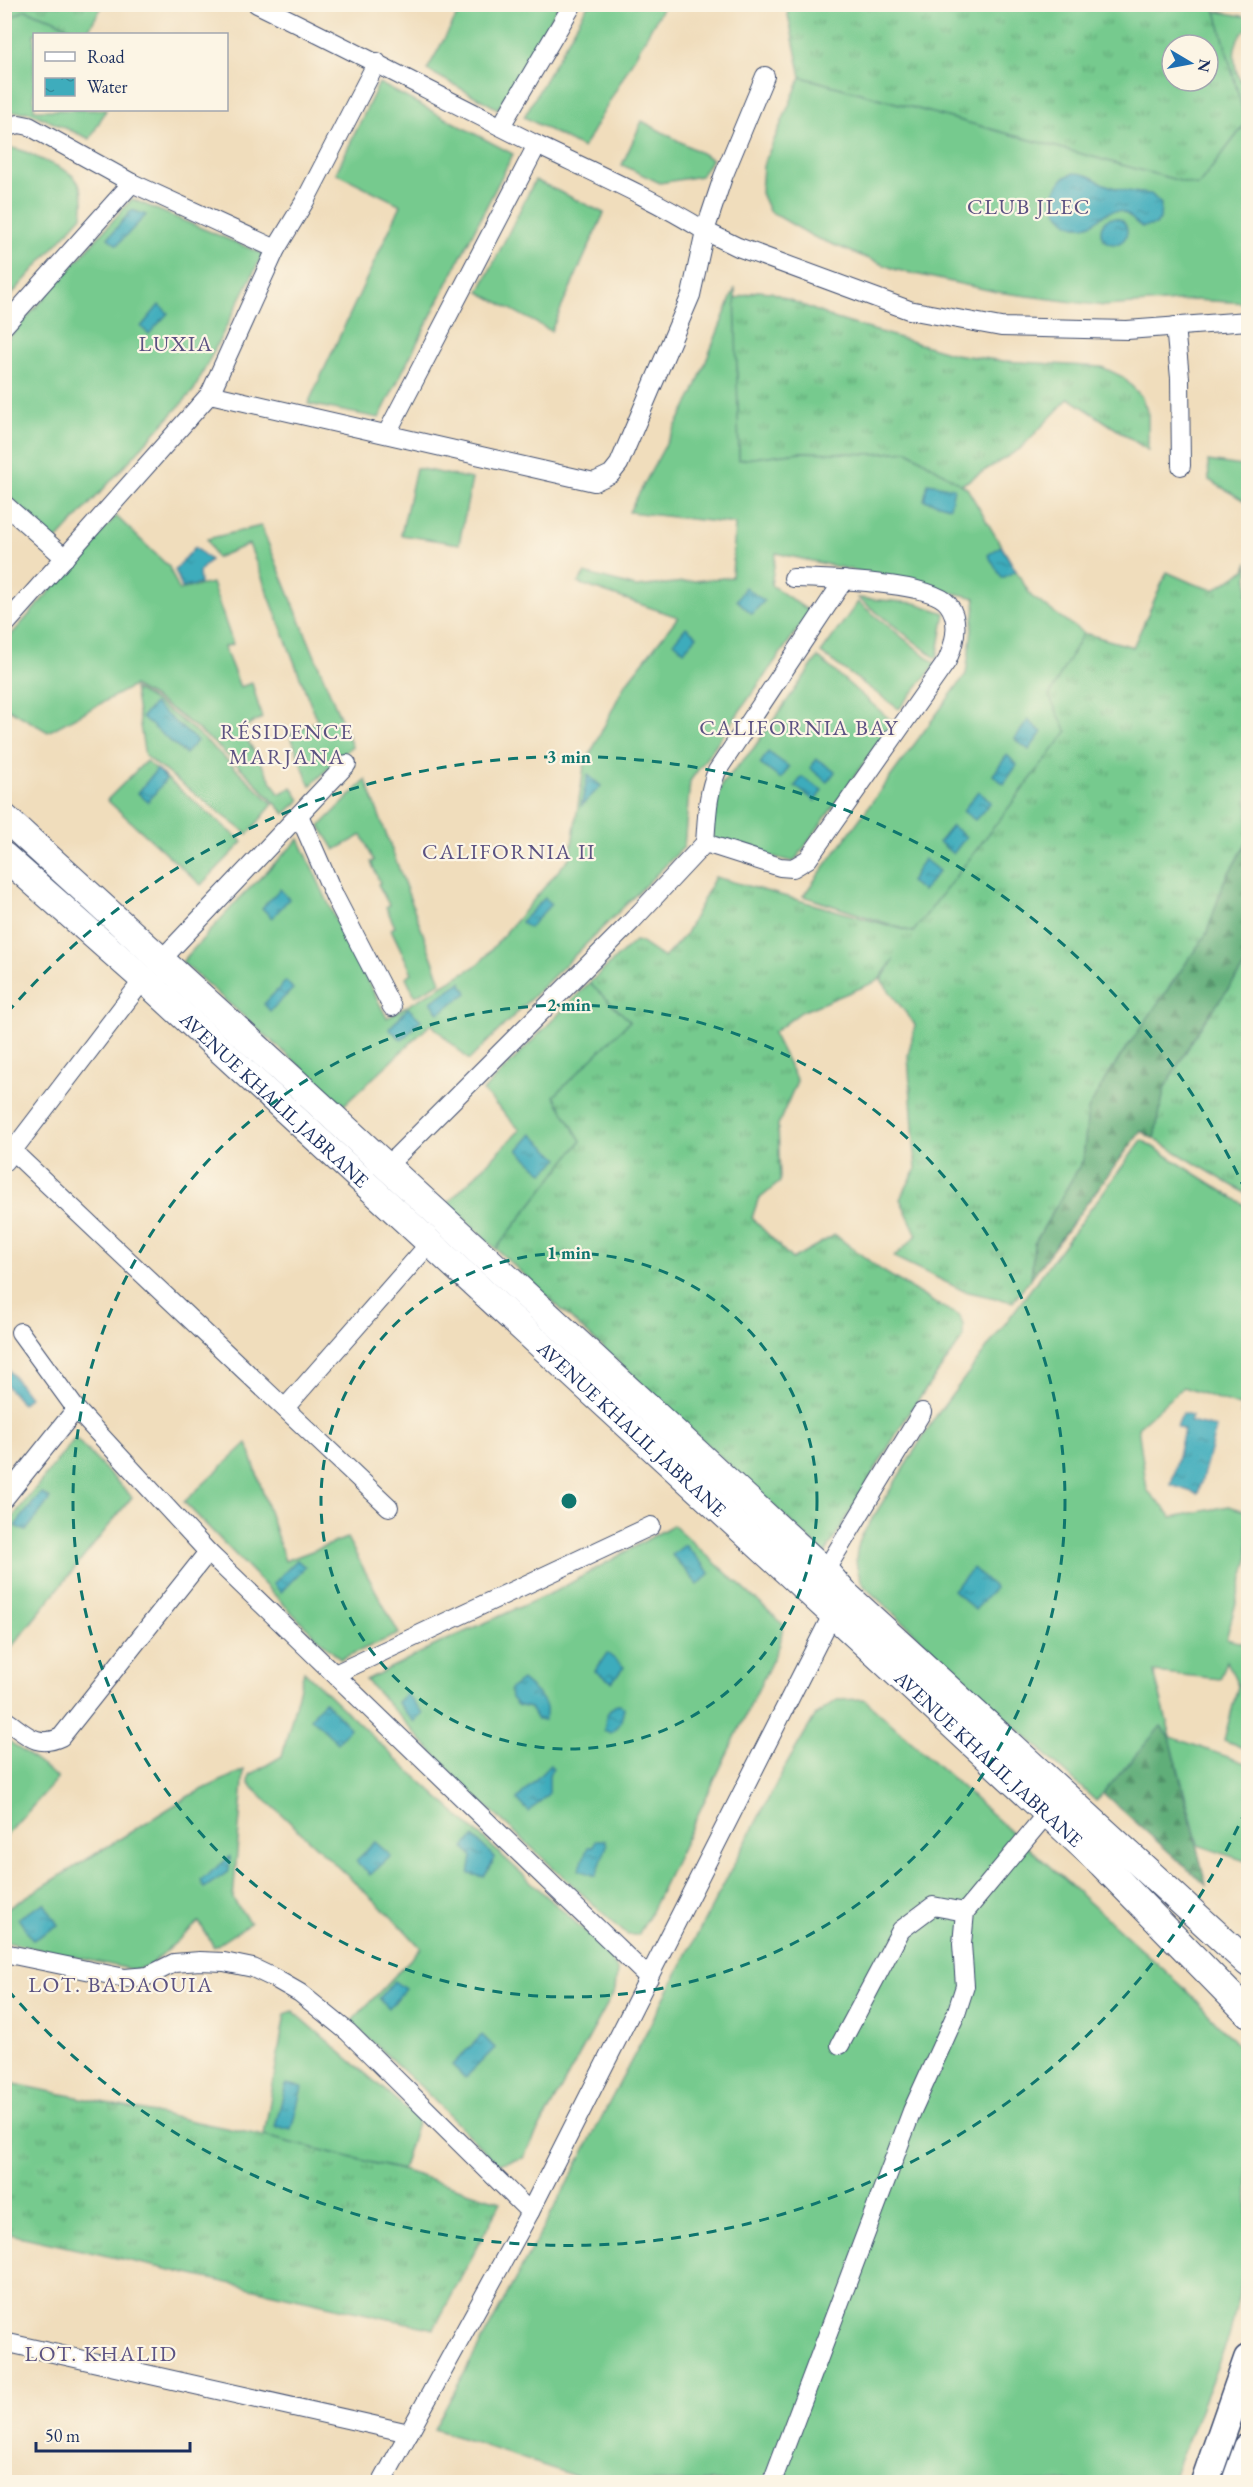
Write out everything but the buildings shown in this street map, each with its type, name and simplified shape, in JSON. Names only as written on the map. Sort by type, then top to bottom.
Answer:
[{"type":"highway","points":[[1205,2482],[1248,2359]]},
{"type":"highway","points":[[1236,2482],[1248,2448]]},
{"type":"main road","name":"AVENUE KHALIL JABRANE","points":[[4,817],[152,970],[430,1243],[1248,1963]]},
{"type":"main road","name":"AVENUE KHALIL JABRANE","points":[[4,856],[152,970],[386,1167],[825,1571],[838,1603],[1047,1813],[1102,1864],[1248,2013]]},
{"type":"street","points":[[257,4],[667,208],[705,231],[738,246],[909,310],[1001,327],[1127,330],[1248,321]]},
{"type":"street","points":[[501,126],[573,4]]},
{"type":"street","points":[[4,626],[210,394],[276,249],[304,201],[377,62]]},
{"type":"street","points":[[210,394],[387,433],[586,482],[604,479],[619,464],[691,295],[705,231],[723,177],[765,76]]},
{"type":"street","points":[[4,128],[19,124],[29,126],[132,183],[276,249]]},
{"type":"street","points":[[387,433],[537,145]]},
{"type":"street","points":[[4,326],[132,183]]},
{"type":"street","points":[[1175,326],[1180,378],[1181,466]]},
{"type":"street","points":[[4,504],[65,558]]},
{"type":"street","points":[[705,843],[780,867],[800,866],[808,859],[947,661],[956,640],[953,615],[947,603],[938,596],[878,583],[793,578]]},
{"type":"street","points":[[386,1167],[632,922],[705,843],[708,802],[717,771],[844,580]]},
{"type":"street","points":[[347,764],[152,970],[7,1152],[389,1507]]},
{"type":"street","points":[[299,815],[335,897],[392,1007]]},
{"type":"street","points":[[285,1408],[430,1243]]},
{"type":"street","points":[[20,1332],[76,1409],[208,1552],[650,1978]]},
{"type":"street","points":[[4,1499],[76,1409]]},
{"type":"street","points":[[825,1571],[902,1455],[922,1412]]},
{"type":"street","points":[[335,1674],[651,1526]]},
{"type":"street","points":[[4,1719],[36,1742],[46,1743],[61,1737],[208,1552]]},
{"type":"street","points":[[382,2482],[530,2212],[838,1603]]},
{"type":"street","points":[[772,2482],[912,2111],[956,2014],[965,1986],[963,1944],[965,1912],[1047,1813]]},
{"type":"street","points":[[840,2045],[901,1930],[933,1906],[965,1912]]},
{"type":"street","points":[[4,1953],[125,1978],[148,1976],[174,1963],[200,1961],[224,1962],[253,1968],[274,1978],[300,1993],[348,2032],[530,2212]]},
{"type":"street","points":[[4,2343],[409,2433]]},
{"type":"green space","points":[[5,5],[103,5],[87,33],[79,33],[52,19],[25,10],[5,21]]},
{"type":"green space","points":[[463,5],[559,5],[498,109],[427,70]]},
{"type":"green space","points":[[588,5],[664,5],[583,148],[524,117]]},
{"type":"green space","points":[[786,5],[1210,5],[1216,11],[1246,123],[1198,186],[801,77]]},
{"type":"green space","points":[[25,10],[52,19],[79,33],[33,33],[33,111],[105,111],[90,139],[29,112],[5,112],[5,21]]},
{"type":"green space","points":[[1216,11],[1248,17],[1248,28],[1237,41],[1234,59],[1238,76],[1248,90],[1248,303],[1194,300],[1104,306],[997,292],[897,270],[814,237],[769,211],[761,193],[763,166],[801,77],[1198,186],[1246,123]]},
{"type":"green space","points":[[379,83],[513,154],[379,418],[308,404],[401,205],[336,173]]},
{"type":"green space","points":[[642,121],[712,159],[701,176],[660,183],[622,165]]},
{"type":"green space","points":[[5,148],[23,151],[68,173],[80,185],[83,203],[82,216],[5,302]]},
{"type":"green space","points":[[535,180],[604,213],[551,331],[479,292]]},
{"type":"green space","points":[[132,199],[263,254],[194,390],[55,542],[5,492],[5,342]]},
{"type":"green space","points":[[735,288],[739,460],[800,452],[873,454],[908,451],[967,488],[1031,596],[1083,633],[1049,696],[1067,732],[913,932],[803,896],[966,674],[976,598],[776,553],[771,585],[810,612],[690,781],[684,847],[469,1060],[431,1024],[344,1105],[182,962],[239,899],[299,839],[336,920],[387,1018],[479,964],[570,857],[584,767],[624,686],[678,617],[578,583],[585,573],[636,587],[732,577],[735,524],[629,512],[693,394]]},
{"type":"green space","points":[[757,291],[771,292],[836,319],[954,354],[1003,361],[1102,367],[1123,377],[1141,396],[1148,413],[1148,450],[1069,398],[1020,449],[961,485],[908,451],[873,454],[800,452],[739,460],[735,299]]},
{"type":"green space","points":[[1208,461],[1248,467],[1248,503],[1209,480]]},
{"type":"green space","points":[[416,468],[472,479],[459,544],[401,535]]},
{"type":"green space","points":[[116,516],[169,567],[179,590],[212,583],[233,644],[224,647],[240,687],[252,683],[262,718],[241,729],[279,794],[292,787],[300,800],[285,814],[251,778],[195,727],[155,698],[133,686],[48,732],[5,707],[5,642]]},
{"type":"green space","points":[[261,526],[352,746],[310,786],[290,734],[317,721],[249,544],[216,558],[207,539]]},
{"type":"green space","points":[[1248,562],[1248,1195],[1141,1131],[1013,1302],[964,1291],[894,1257],[917,1235],[900,1199],[916,1169],[908,1056],[915,1025],[881,980],[894,959],[878,981],[801,1012],[773,1033],[797,1081],[778,1125],[780,1182],[758,1200],[752,1218],[792,1259],[835,1235],[881,1270],[960,1316],[963,1325],[963,1338],[910,1411],[825,1554],[496,1249],[581,1141],[554,1096],[629,1021],[589,983],[635,941],[664,958],[685,935],[715,877],[913,932],[1083,633],[1133,647],[1167,572],[1214,590],[1245,570]]},
{"type":"green space","points":[[858,598],[915,603],[945,613],[937,659]]},
{"type":"green space","points":[[858,602],[936,664],[899,709],[821,653]]},
{"type":"green space","points":[[818,657],[893,722],[794,862],[713,842],[712,815],[722,784],[753,749]]},
{"type":"green space","points":[[134,689],[190,727],[273,804],[248,834],[145,756]]},
{"type":"green space","points":[[146,761],[243,842],[201,885],[107,800]]},
{"type":"green space","points":[[366,780],[441,982],[415,996],[406,977],[412,973],[391,929],[395,927],[386,907],[389,905],[378,884],[380,883],[371,862],[374,861],[362,835],[335,850],[320,826]]},
{"type":"green space","points":[[1248,840],[1248,962],[1201,1026],[1165,1087],[1154,1139],[1141,1131],[1031,1278],[1034,1244],[1083,1160],[1088,1110],[1107,1076],[1207,933],[1224,881]]},
{"type":"green space","points":[[589,983],[630,1021],[554,1096],[581,1141],[496,1249],[448,1203],[520,1130],[483,1091]]},
{"type":"green space","points":[[1142,1140],[1248,1207],[1248,1417],[1241,1414],[1242,1407],[1183,1387],[1138,1427],[1147,1490],[1172,1517],[1229,1506],[1248,1512],[1248,1560],[1226,1639],[1248,1644],[1248,1750],[1224,1740],[1238,1686],[1227,1661],[1220,1679],[1154,1672],[1171,1737],[1248,1764],[1248,1862],[1198,1845],[1170,1737],[1161,1726],[1096,1801],[865,1587],[857,1568],[856,1556],[861,1537],[934,1419]]},
{"type":"green space","points":[[75,1438],[132,1497],[5,1655],[5,1527]]},
{"type":"green space","points":[[247,1443],[285,1561],[347,1538],[399,1634],[340,1659],[184,1502]]},
{"type":"green space","points":[[673,1525],[783,1624],[780,1644],[648,1918],[638,1935],[627,1935],[460,1782],[366,1680],[438,1644],[560,1589]]},
{"type":"green space","points":[[304,1671],[395,1758],[608,1952],[617,1970],[615,1990],[523,2158],[497,2164],[421,2087],[351,2022],[421,1948],[399,1924],[249,1784],[250,1775],[282,1756]]},
{"type":"green space","points":[[864,1699],[1182,1986],[1248,2056],[1248,2256],[1229,2337],[1171,2482],[603,2482],[587,2480],[434,2429],[561,2195],[785,1767],[815,1716],[837,1700]]},
{"type":"green space","points":[[1160,1725],[1170,1737],[1206,1885],[1103,1793]]},
{"type":"green space","points":[[5,1738],[58,1778],[5,1837]]},
{"type":"green space","points":[[244,1770],[233,1899],[250,1923],[214,1947],[199,1922],[150,1965],[134,1970],[5,1942],[5,1910],[189,1796]]},
{"type":"green space","points":[[293,2011],[418,2119],[402,2170],[264,2136],[285,2014]]},
{"type":"green space","points":[[5,2082],[264,2136],[402,2170],[501,2202],[434,2329],[5,2233]]},
{"type":"water","points":[[1074,173],[1086,175],[1121,190],[1151,194],[1161,204],[1160,219],[1156,225],[1142,227],[1126,213],[1115,211],[1085,226],[1066,221],[1057,210],[1052,196],[1063,178]]},
{"type":"water","points":[[132,210],[146,215],[117,245],[108,238]]},
{"type":"water","points":[[1114,218],[1123,222],[1127,231],[1123,240],[1114,244],[1105,240],[1101,231],[1105,222]]},
{"type":"water","points":[[159,305],[168,313],[149,334],[141,327]]},
{"type":"water","points":[[928,483],[954,488],[950,507],[924,500]]},
{"type":"water","points":[[1001,546],[1016,571],[1002,578],[988,555]]},
{"type":"water","points":[[195,547],[210,560],[199,572],[200,584],[182,588],[175,570]]},
{"type":"water","points":[[745,587],[764,601],[752,614],[737,600]]},
{"type":"water","points":[[686,627],[697,636],[684,651],[674,642]]},
{"type":"water","points":[[154,704],[197,741],[185,754],[142,717]]},
{"type":"water","points":[[1028,720],[1042,732],[1029,750],[1015,739]]},
{"type":"water","points":[[768,752],[789,767],[781,779],[760,764]]},
{"type":"water","points":[[1007,755],[1017,765],[1004,784],[993,775]]},
{"type":"water","points":[[817,759],[835,772],[827,782],[810,768]]},
{"type":"water","points":[[157,769],[166,779],[148,802],[138,793]]},
{"type":"water","points":[[588,775],[601,786],[581,806]]},
{"type":"water","points":[[802,777],[822,790],[815,801],[795,786]]},
{"type":"water","points":[[978,791],[991,802],[975,820],[963,811]]},
{"type":"water","points":[[952,826],[966,837],[953,854],[939,842]]},
{"type":"water","points":[[924,859],[939,871],[923,891],[910,882]]},
{"type":"water","points":[[280,889],[289,899],[272,918],[262,908]]},
{"type":"water","points":[[545,898],[551,904],[529,928],[521,922]]},
{"type":"water","points":[[286,981],[293,989],[270,1011],[264,1004]]},
{"type":"water","points":[[461,982],[467,993],[439,1013],[431,1002]]},
{"type":"water","points":[[408,1008],[421,1020],[402,1040],[389,1029]]},
{"type":"water","points":[[532,1134],[559,1159],[543,1173],[518,1150]]},
{"type":"water","points":[[8,1369],[29,1397],[22,1404],[5,1384],[5,1372]]},
{"type":"water","points":[[1182,1413],[1192,1415],[1190,1422],[1216,1428],[1198,1494],[1171,1485],[1184,1430],[1177,1427]]},
{"type":"water","points":[[41,1493],[50,1499],[26,1531],[15,1526]]},
{"type":"water","points":[[685,1545],[710,1573],[698,1585],[672,1555]]},
{"type":"water","points":[[297,1560],[305,1567],[281,1592],[273,1584]]},
{"type":"water","points":[[973,1568],[995,1588],[975,1610],[953,1590]]},
{"type":"water","points":[[607,1653],[624,1667],[612,1682],[595,1671]]},
{"type":"water","points":[[522,1680],[537,1693],[544,1703],[546,1714],[544,1720],[537,1720],[530,1708],[517,1705],[511,1698],[510,1689]]},
{"type":"water","points":[[406,1694],[423,1713],[414,1722],[397,1702]]},
{"type":"water","points":[[324,1701],[350,1728],[338,1743],[311,1718]]},
{"type":"water","points":[[618,1704],[624,1708],[619,1725],[611,1733],[604,1730],[605,1721],[609,1711]]},
{"type":"water","points":[[550,1765],[553,1769],[549,1774],[549,1793],[529,1812],[517,1799]]},
{"type":"water","points":[[474,1837],[495,1858],[484,1877],[469,1874],[472,1857],[464,1847]]},
{"type":"water","points":[[596,1840],[605,1840],[607,1845],[596,1876],[579,1870],[588,1847],[593,1847]]},
{"type":"water","points":[[375,1842],[391,1856],[370,1875],[356,1861]]},
{"type":"water","points":[[230,1857],[229,1871],[204,1888],[201,1880]]},
{"type":"water","points":[[44,1903],[58,1925],[33,1940],[18,1918]]},
{"type":"water","points":[[394,1981],[405,1989],[389,2009],[379,1999]]},
{"type":"water","points":[[482,2035],[495,2048],[465,2078],[452,2065]]},
{"type":"water","points":[[286,2084],[302,2087],[291,2130],[275,2127]]},
{"type":"district","name":"CLUB JLEC","points":[[1029,206]]},
{"type":"district","name":"LUXIA","points":[[176,343]]},
{"type":"district","name":"CALIFORNIA BAY","points":[[799,727]]},
{"type":"district","name":"RÉSIDENCE MARJANA","points":[[287,744]]},
{"type":"district","name":"CALIFORNIA II","points":[[509,851]]},
{"type":"district","name":"LOT. BADAOUIA","points":[[121,1984]]},
{"type":"district","name":"LOT. KHALID","points":[[101,2353]]}]
